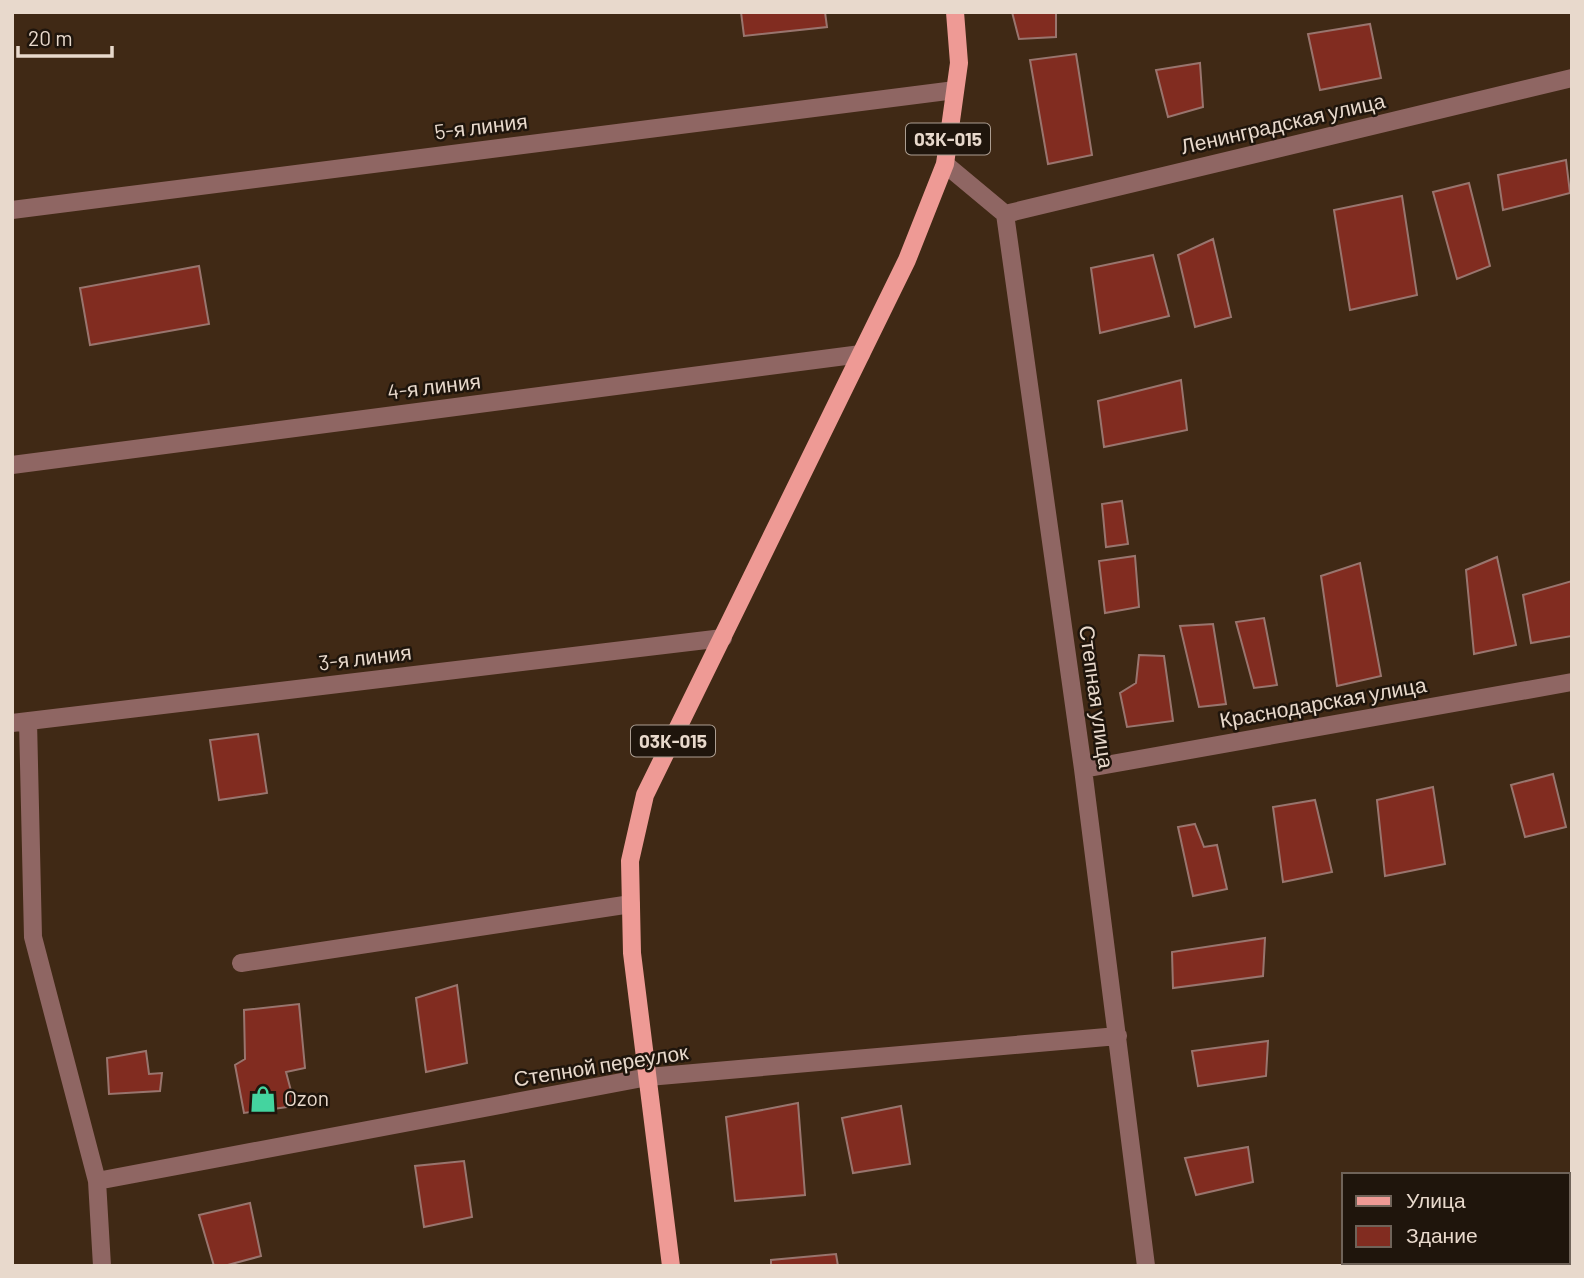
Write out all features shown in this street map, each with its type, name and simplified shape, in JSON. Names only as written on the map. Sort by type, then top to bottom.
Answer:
[{"type":"main road","name":"03К-015","points":[[671,1266],[632,953],[630,861],[645,795],[907,260],[945,164],[959,64],[955,12]]},
{"type":"street","name":"Ленинградская улица","points":[[1005,214],[1572,78]]},
{"type":"street","name":"5-я линия","points":[[12,210],[955,90]]},
{"type":"street","points":[[945,164],[1005,214]]},
{"type":"street","name":"Степная улица","points":[[1005,214],[1083,769],[1146,1266]]},
{"type":"street","name":"4-я линия","points":[[12,465],[861,354]]},
{"type":"street","name":"3-я линия","points":[[20,722],[723,638]]},
{"type":"street","name":"Краснодарская улица","points":[[1083,769],[1572,682]]},
{"type":"street","points":[[20,722],[33,937],[97,1181],[102,1266]]},
{"type":"street","points":[[241,963],[631,904]]},
{"type":"street","name":"Степной переулок","points":[[97,1181],[648,1077],[1118,1036]]},
{"type":"building","points":[[741,12],[825,12],[827,27],[744,36]]},
{"type":"building","points":[[1012,12],[1056,12],[1056,37],[1019,39]]},
{"type":"building","points":[[1370,24],[1381,78],[1320,90],[1308,34]]},
{"type":"building","points":[[1076,54],[1092,155],[1048,164],[1030,60]]},
{"type":"building","points":[[1200,63],[1203,107],[1168,117],[1156,70]]},
{"type":"building","points":[[1566,160],[1570,193],[1503,210],[1498,175]]},
{"type":"building","points":[[1469,183],[1490,266],[1457,279],[1433,192]]},
{"type":"building","points":[[1402,196],[1417,295],[1350,310],[1334,210]]},
{"type":"building","points":[[1213,239],[1231,317],[1195,327],[1178,255]]},
{"type":"building","points":[[1153,255],[1169,316],[1100,333],[1091,268]]},
{"type":"building","points":[[199,266],[209,324],[90,345],[80,288]]},
{"type":"building","points":[[1181,380],[1187,430],[1104,447],[1098,401]]},
{"type":"building","points":[[1122,501],[1128,544],[1106,547],[1102,504]]},
{"type":"building","points":[[1135,556],[1139,607],[1105,613],[1099,561]]},
{"type":"building","points":[[1497,557],[1516,645],[1474,654],[1466,570]]},
{"type":"building","points":[[1360,563],[1381,676],[1337,686],[1321,576]]},
{"type":"building","points":[[1572,581],[1572,636],[1531,643],[1523,595]]},
{"type":"building","points":[[1264,618],[1277,685],[1254,688],[1236,622]]},
{"type":"building","points":[[1213,624],[1226,704],[1199,707],[1180,626]]},
{"type":"building","points":[[1139,655],[1164,656],[1173,721],[1127,727],[1120,693],[1136,683]]},
{"type":"building","points":[[258,734],[267,793],[219,800],[210,740]]},
{"type":"building","points":[[1553,774],[1566,827],[1525,837],[1511,785]]},
{"type":"building","points":[[1433,787],[1445,864],[1385,876],[1377,800]]},
{"type":"building","points":[[1315,800],[1332,872],[1283,882],[1273,807]]},
{"type":"building","points":[[1195,824],[1204,847],[1217,845],[1227,889],[1193,896],[1178,827]]},
{"type":"building","points":[[1265,938],[1263,976],[1173,988],[1172,952]]},
{"type":"building","points":[[457,985],[467,1063],[426,1072],[416,998]]},
{"type":"building","points":[[299,1004],[305,1068],[286,1072],[295,1106],[244,1113],[235,1065],[245,1059],[244,1010]]},
{"type":"building","points":[[1268,1041],[1266,1076],[1198,1086],[1192,1051]]},
{"type":"building","points":[[146,1051],[149,1074],[162,1073],[160,1091],[109,1094],[107,1058]]},
{"type":"building","points":[[798,1103],[805,1195],[735,1201],[726,1117]]},
{"type":"building","points":[[901,1106],[910,1164],[853,1173],[842,1118]]},
{"type":"building","points":[[1248,1147],[1253,1182],[1196,1195],[1185,1158]]},
{"type":"building","points":[[464,1161],[472,1217],[424,1227],[415,1166]]},
{"type":"building","points":[[250,1203],[261,1256],[214,1266],[199,1215]]},
{"type":"building","points":[[836,1254],[838,1266],[771,1266],[771,1260]]},
{"type":"building","points":[[1404,1264],[1449,1266],[1404,1266]]},
{"type":"building","points":[[1514,1264],[1546,1266],[1514,1266]]},
{"type":"place","name":"Ozon","points":[[263,1099]]}]
